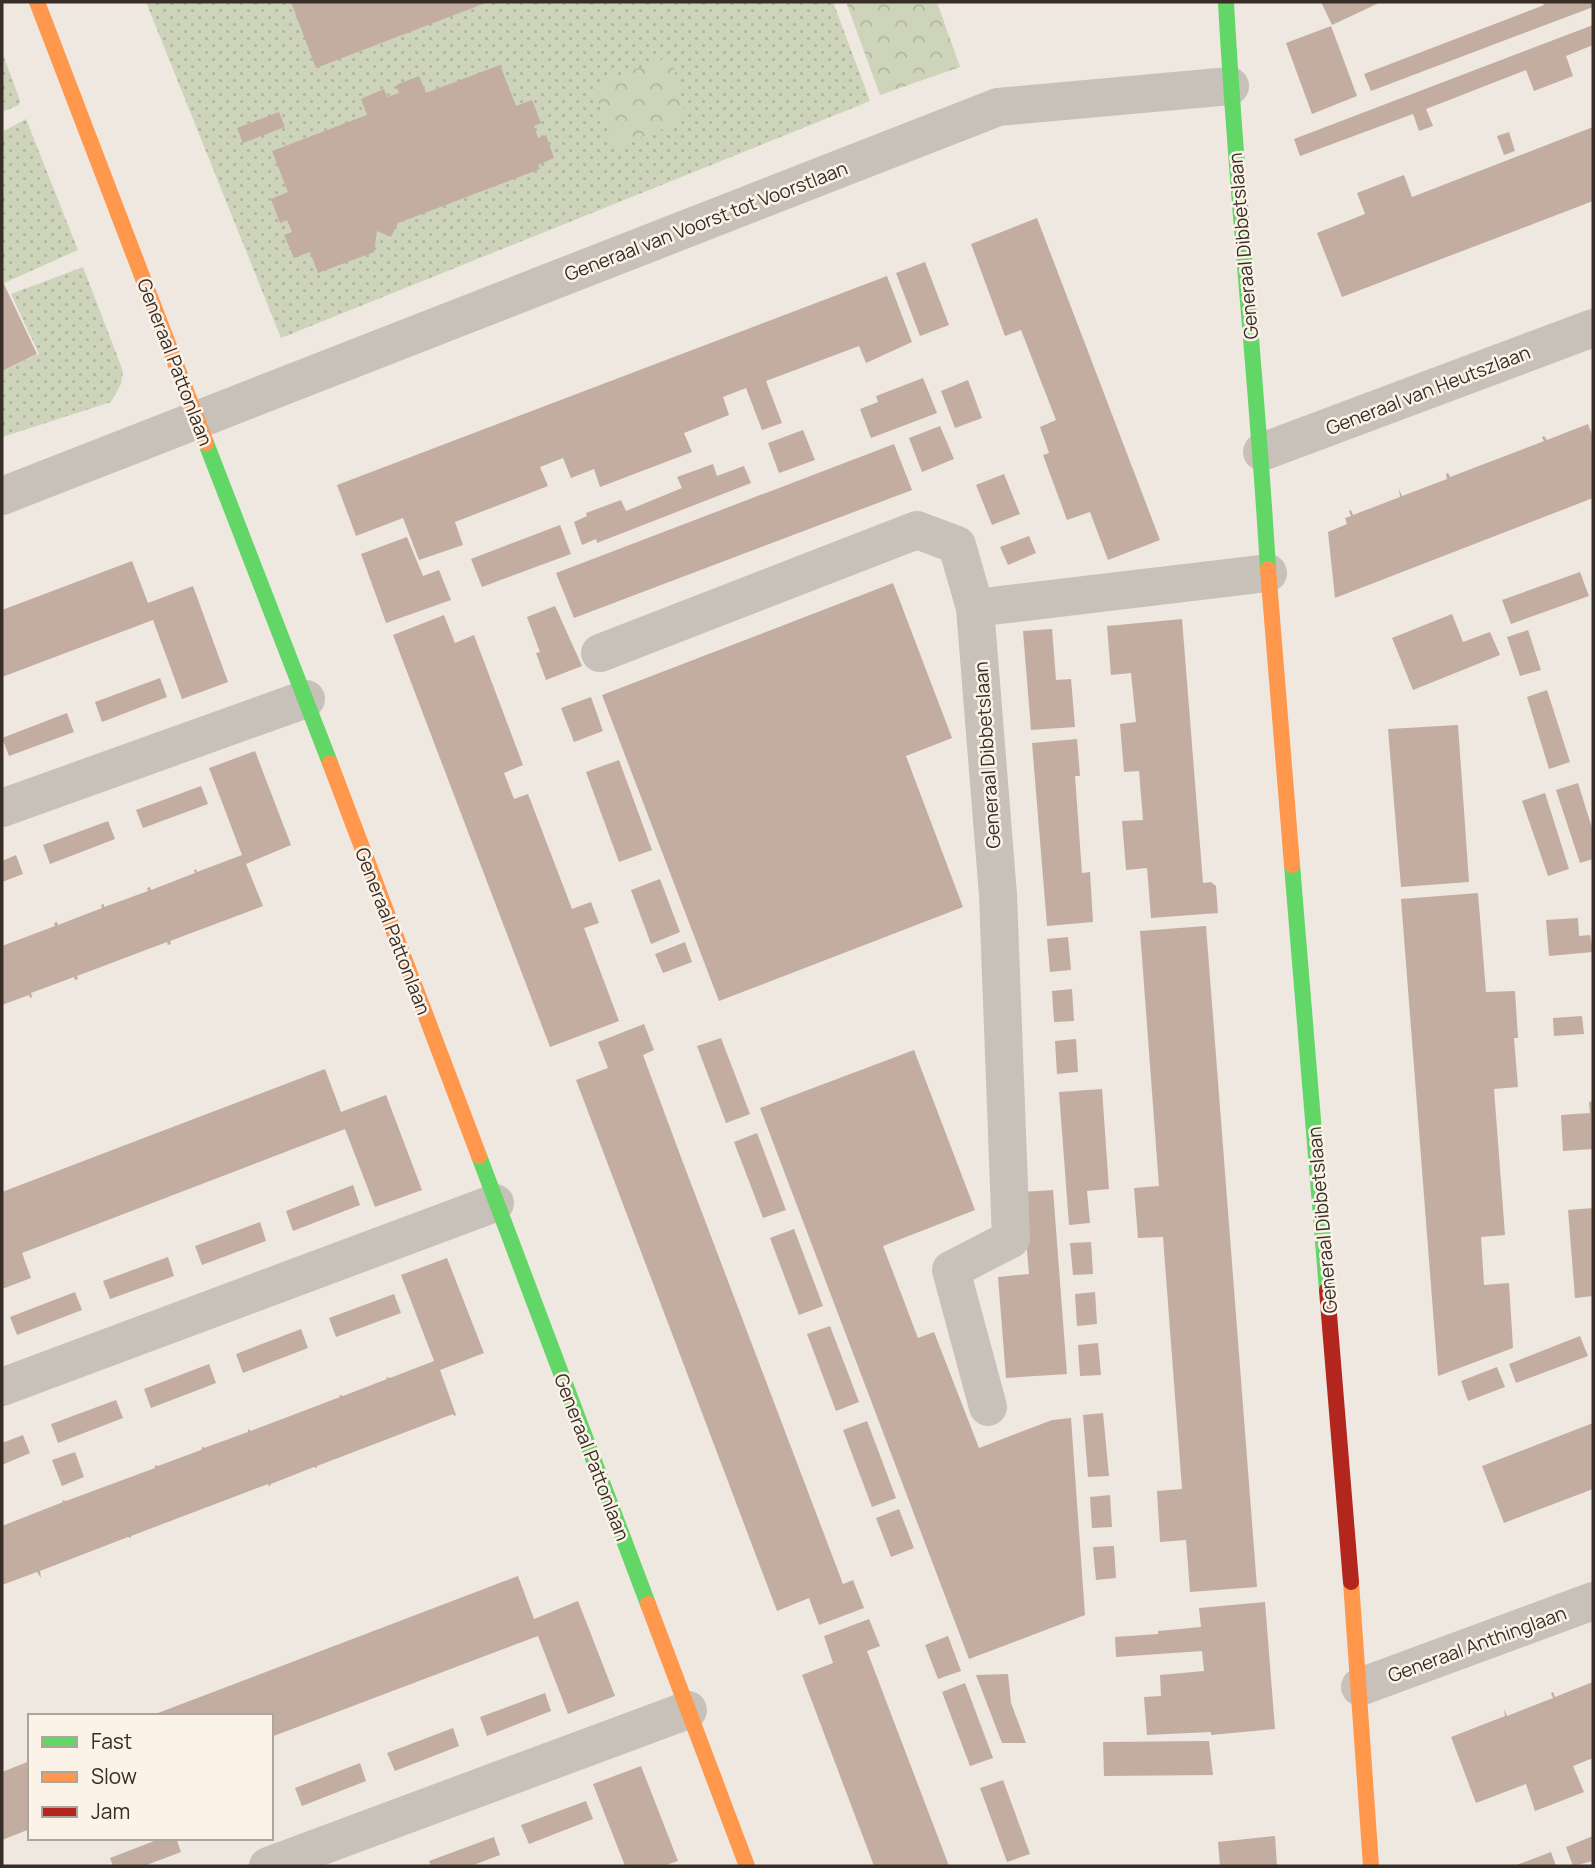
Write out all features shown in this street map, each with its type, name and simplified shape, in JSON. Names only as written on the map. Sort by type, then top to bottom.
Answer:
[{"type":"street","name":"Generaal Pattonlaan","points":[[37,2],[306,699],[747,1866]]},
{"type":"street","name":"Generaal Pattonlaan","points":[[42,2],[47,24]]},
{"type":"street","name":"Generaal Dibbetslaan","points":[[1226,2],[1230,86],[1262,452],[1268,573],[1360,1687],[1371,1866]]},
{"type":"street","name":"Generaal van Voorst tot Voorstlaan","points":[[2,496],[998,107],[1230,86]]},
{"type":"street","name":"Generaal van Heutszlaan","points":[[1262,452],[1593,328]]},
{"type":"street","name":"Generaal Dibbetslaan","points":[[600,653],[917,530],[957,545],[975,608],[998,895],[1012,1239],[951,1270],[988,1407]]},
{"type":"street","points":[[975,608],[1268,573]]},
{"type":"street","points":[[2,808],[306,699]]},
{"type":"street","points":[[2,1387],[495,1203]]},
{"type":"street","name":"Generaal Anthinglaan","points":[[1360,1687],[1593,1601]]},
{"type":"street","points":[[268,1866],[688,1710]]},
{"type":"green space","points":[[146,2],[833,2],[870,101],[281,338]]},
{"type":"green space","points":[[846,2],[937,2],[960,67],[880,95]]},
{"type":"green space","points":[[2,52],[20,100],[19,105],[2,112]]},
{"type":"green space","points":[[671,56],[686,120],[614,148],[593,85]]},
{"type":"green space","points":[[26,119],[78,250],[4,283],[2,132]]},
{"type":"green space","points":[[83,267],[123,371],[121,384],[111,402],[2,437],[2,371],[39,354],[11,294]]},
{"type":"building","points":[[291,2],[488,2],[316,68]]},
{"type":"building","points":[[1321,2],[1381,2],[1332,25]]},
{"type":"building","points":[[1542,2],[1593,2],[1593,7],[1371,91],[1364,74],[1544,5]]},
{"type":"building","points":[[1593,25],[1593,45],[1566,56],[1573,76],[1534,91],[1526,70],[1426,109],[1433,126],[1419,131],[1413,114],[1300,156],[1294,139]]},
{"type":"building","points":[[1331,26],[1357,96],[1312,114],[1286,43]]},
{"type":"building","points":[[500,65],[516,106],[532,100],[541,123],[534,126],[538,138],[546,135],[554,158],[538,165],[540,169],[398,223],[391,237],[377,231],[374,252],[318,273],[310,252],[294,258],[284,235],[292,232],[287,220],[280,223],[271,199],[288,192],[272,151],[367,115],[361,99],[384,89],[387,97],[399,93],[396,85],[419,76],[426,93]]},
{"type":"building","points":[[279,112],[285,127],[243,143],[237,128]]},
{"type":"building","points":[[1593,127],[1593,201],[1342,297],[1317,233],[1365,214],[1357,193],[1404,175],[1412,197]]},
{"type":"building","points":[[1509,132],[1515,151],[1504,155],[1497,136]]},
{"type":"building","points":[[1037,218],[1160,540],[1108,560],[1090,512],[1067,520],[1043,455],[1049,453],[1040,427],[1056,420],[1021,330],[1005,336],[971,244]]},
{"type":"building","points":[[925,262],[949,325],[920,336],[896,273]]},
{"type":"building","points":[[887,276],[912,342],[866,363],[859,346],[766,381],[782,423],[762,430],[746,388],[723,397],[729,415],[684,433],[692,452],[600,487],[594,469],[571,478],[563,458],[540,467],[548,486],[455,522],[463,545],[419,560],[403,518],[356,536],[337,485]]},
{"type":"building","points":[[2,280],[37,354],[2,371]]},
{"type":"building","points":[[923,378],[937,413],[871,438],[860,409],[878,402],[876,396]]},
{"type":"building","points":[[968,380],[982,418],[955,428],[941,391]]},
{"type":"building","points":[[1588,424],[1593,437],[1593,498],[1335,598],[1328,532],[1347,524],[1345,518],[1351,516],[1349,511],[1351,510],[1353,515],[1400,497],[1399,489],[1402,496],[1447,479],[1448,473],[1450,477],[1544,441],[1544,436],[1547,440]]},
{"type":"building","points":[[940,426],[954,459],[922,472],[909,438]]},
{"type":"building","points":[[803,430],[815,460],[779,473],[768,443]]},
{"type":"building","points":[[894,444],[912,490],[574,618],[556,573]]},
{"type":"building","points":[[713,464],[717,476],[744,466],[751,483],[597,543],[596,539],[582,545],[574,522],[587,516],[586,513],[621,500],[626,511],[682,488],[677,477]]},
{"type":"building","points":[[1004,474],[1020,514],[992,525],[976,485]]},
{"type":"building","points":[[560,525],[571,554],[482,587],[471,559]]},
{"type":"building","points":[[1029,536],[1036,553],[1008,565],[1000,547]]},
{"type":"building","points":[[407,537],[423,576],[439,570],[451,600],[386,623],[361,554]]},
{"type":"building","points":[[132,561],[148,603],[193,586],[228,682],[182,699],[153,620],[2,677],[2,610]]},
{"type":"building","points":[[1580,572],[1589,596],[1511,624],[1502,600]]},
{"type":"building","points":[[893,583],[952,738],[906,756],[963,907],[719,1001],[602,695]]},
{"type":"building","points":[[555,606],[582,666],[546,680],[536,653],[540,652],[527,617]]},
{"type":"building","points":[[1452,614],[1463,642],[1490,632],[1500,655],[1413,690],[1392,638]]},
{"type":"building","points":[[444,615],[455,643],[474,635],[523,765],[504,773],[514,799],[528,794],[572,909],[591,902],[599,923],[584,928],[619,1021],[550,1047],[393,635]]},
{"type":"building","points":[[1182,619],[1203,883],[1211,882],[1216,886],[1218,913],[1151,918],[1147,868],[1126,870],[1122,821],[1143,820],[1139,771],[1124,772],[1120,724],[1136,722],[1131,673],[1111,675],[1107,626]]},
{"type":"building","points":[[1052,629],[1056,680],[1071,679],[1075,727],[1031,730],[1023,631]]},
{"type":"building","points":[[1528,630],[1541,670],[1520,676],[1507,637]]},
{"type":"building","points":[[160,678],[167,697],[102,722],[95,702]]},
{"type":"building","points":[[1547,690],[1570,762],[1549,769],[1527,697]]},
{"type":"building","points":[[591,697],[603,731],[574,742],[561,708]]},
{"type":"building","points":[[67,713],[74,732],[9,756],[2,738]]},
{"type":"building","points":[[1458,725],[1469,882],[1401,887],[1388,729]]},
{"type":"building","points":[[1077,739],[1080,776],[1075,776],[1082,873],[1090,872],[1093,922],[1047,926],[1032,743]]},
{"type":"building","points":[[255,751],[291,845],[246,864],[263,906],[170,941],[171,944],[168,945],[167,942],[77,976],[78,979],[75,980],[74,977],[31,993],[30,998],[29,995],[2,1005],[2,946],[55,926],[54,923],[57,922],[58,925],[102,908],[101,905],[104,904],[104,907],[148,891],[147,888],[150,887],[151,890],[195,873],[196,869],[197,872],[242,855],[209,768]]},
{"type":"building","points":[[619,760],[652,850],[619,862],[586,772]]},
{"type":"building","points":[[1578,783],[1593,831],[1593,859],[1580,863],[1556,790]]},
{"type":"building","points":[[201,786],[208,804],[143,828],[136,810]]},
{"type":"building","points":[[1545,793],[1569,869],[1548,876],[1522,801]]},
{"type":"building","points":[[108,821],[115,839],[50,864],[43,845]]},
{"type":"building","points":[[16,855],[23,874],[2,882],[2,861]]},
{"type":"building","points":[[660,879],[680,932],[651,944],[631,890]]},
{"type":"building","points":[[1478,893],[1486,992],[1515,991],[1518,1038],[1514,1038],[1518,1087],[1494,1089],[1505,1235],[1481,1237],[1484,1285],[1509,1283],[1513,1348],[1438,1376],[1401,899]]},
{"type":"building","points":[[1578,918],[1579,936],[1590,935],[1593,952],[1549,956],[1546,920]]},
{"type":"building","points":[[1206,926],[1257,1587],[1190,1592],[1186,1540],[1160,1542],[1157,1491],[1182,1489],[1163,1237],[1138,1238],[1134,1188],[1159,1186],[1140,931]]},
{"type":"building","points":[[1068,937],[1071,970],[1050,972],[1047,939]]},
{"type":"building","points":[[685,942],[692,962],[663,973],[655,954]]},
{"type":"building","points":[[1072,989],[1074,1021],[1054,1022],[1052,991]]},
{"type":"building","points":[[1582,1016],[1584,1034],[1554,1036],[1553,1018]]},
{"type":"building","points":[[644,1024],[654,1050],[643,1055],[679,1152],[843,1584],[853,1580],[864,1608],[819,1625],[809,1598],[777,1611],[576,1080],[608,1068],[598,1042]]},
{"type":"building","points":[[721,1038],[750,1114],[726,1123],[697,1046]]},
{"type":"building","points":[[1076,1039],[1078,1072],[1057,1074],[1055,1041]]},
{"type":"building","points":[[914,1050],[975,1210],[883,1246],[918,1338],[934,1332],[979,1448],[1052,1420],[1071,1418],[1085,1615],[969,1659],[760,1108]]},
{"type":"building","points":[[325,1069],[341,1112],[386,1095],[422,1190],[375,1207],[345,1129],[22,1253],[31,1278],[2,1289],[2,1192]]},
{"type":"building","points":[[1102,1089],[1109,1189],[1087,1191],[1090,1223],[1069,1225],[1059,1092]]},
{"type":"building","points":[[1593,1101],[1593,1149],[1563,1151],[1561,1115],[1590,1113],[1589,1102]]},
{"type":"building","points":[[757,1133],[786,1210],[763,1218],[734,1142]]},
{"type":"building","points":[[353,1185],[360,1205],[293,1231],[286,1211]]},
{"type":"building","points":[[1053,1190],[1067,1374],[1006,1378],[998,1277],[1029,1274],[1022,1192]]},
{"type":"building","points":[[1593,1208],[1593,1296],[1575,1298],[1568,1210]]},
{"type":"building","points":[[260,1222],[266,1241],[202,1265],[195,1246]]},
{"type":"building","points":[[794,1229],[823,1306],[799,1315],[770,1238]]},
{"type":"building","points":[[1091,1242],[1093,1274],[1073,1275],[1070,1243]]},
{"type":"building","points":[[168,1257],[174,1276],[110,1299],[103,1281]]},
{"type":"building","points":[[447,1258],[484,1353],[440,1370],[456,1415],[40,1571],[41,1578],[37,1572],[2,1585],[2,1526],[63,1502],[62,1500],[66,1501],[155,1468],[155,1465],[201,1450],[203,1446],[204,1448],[248,1432],[248,1429],[251,1431],[340,1397],[339,1395],[343,1396],[387,1379],[386,1377],[390,1378],[434,1361],[401,1275]]},
{"type":"building","points":[[75,1292],[82,1310],[17,1335],[10,1317]]},
{"type":"building","points":[[1095,1292],[1097,1324],[1077,1326],[1075,1294]]},
{"type":"building","points":[[394,1294],[401,1313],[336,1337],[329,1318]]},
{"type":"building","points":[[830,1326],[859,1402],[836,1411],[807,1334]]},
{"type":"building","points":[[301,1329],[308,1348],[243,1373],[236,1354]]},
{"type":"building","points":[[1580,1336],[1588,1356],[1516,1383],[1509,1364]]},
{"type":"building","points":[[1098,1343],[1101,1375],[1080,1376],[1078,1345]]},
{"type":"building","points":[[209,1364],[216,1383],[151,1408],[144,1389]]},
{"type":"building","points":[[1497,1367],[1505,1387],[1468,1401],[1461,1381]]},
{"type":"building","points":[[116,1400],[123,1418],[58,1443],[51,1424]]},
{"type":"building","points":[[1103,1413],[1109,1476],[1088,1477],[1083,1415]]},
{"type":"building","points":[[867,1421],[896,1498],[872,1507],[843,1430]]},
{"type":"building","points":[[1593,1423],[1593,1489],[1504,1523],[1482,1466]]},
{"type":"building","points":[[23,1435],[30,1453],[2,1465],[2,1443]]},
{"type":"building","points":[[75,1452],[84,1477],[62,1486],[52,1460]]},
{"type":"building","points":[[1110,1495],[1112,1527],[1092,1528],[1090,1497]]},
{"type":"building","points":[[899,1509],[914,1548],[891,1557],[876,1518]]},
{"type":"building","points":[[1114,1546],[1116,1578],[1096,1580],[1093,1547]]},
{"type":"building","points":[[518,1576],[534,1619],[578,1601],[615,1696],[568,1714],[538,1636],[273,1736],[273,1714],[155,1714]]},
{"type":"building","points":[[1265,1602],[1275,1729],[1211,1735],[1211,1732],[1147,1735],[1144,1697],[1161,1696],[1160,1675],[1204,1671],[1202,1651],[1116,1657],[1115,1637],[1201,1627],[1199,1608]]},
{"type":"building","points":[[869,1619],[880,1646],[867,1651],[949,1866],[874,1866],[802,1675],[833,1663],[824,1636]]},
{"type":"building","points":[[948,1636],[961,1671],[938,1679],[925,1645]]},
{"type":"building","points":[[1008,1674],[1011,1703],[1026,1743],[1002,1743],[976,1675]]},
{"type":"building","points":[[1593,1682],[1593,1758],[1573,1766],[1584,1792],[1535,1811],[1526,1784],[1476,1803],[1451,1737],[1505,1716],[1504,1709],[1507,1716],[1553,1698],[1553,1692],[1555,1697]]},
{"type":"building","points":[[965,1683],[993,1758],[970,1766],[942,1692]]},
{"type":"building","points":[[545,1693],[551,1711],[487,1736],[480,1717]]},
{"type":"building","points":[[453,1728],[459,1746],[395,1771],[387,1753]]},
{"type":"building","points":[[1209,1741],[1213,1775],[1104,1776],[1103,1742]]},
{"type":"building","points":[[28,1762],[28,1830],[2,1840],[2,1772]]},
{"type":"building","points":[[360,1763],[366,1781],[302,1806],[295,1788]]},
{"type":"building","points":[[641,1766],[678,1861],[663,1866],[625,1866],[593,1784]]},
{"type":"building","points":[[1003,1780],[1030,1854],[1007,1862],[980,1788]]},
{"type":"building","points":[[586,1801],[593,1819],[529,1844],[521,1825]]},
{"type":"building","points":[[1275,1836],[1277,1866],[1220,1866],[1218,1842]]},
{"type":"building","points":[[1593,1836],[1593,1861],[1573,1866],[1566,1847]]},
{"type":"building","points":[[494,1837],[500,1855],[471,1866],[431,1866],[429,1861]]},
{"type":"building","points":[[157,1840],[177,1840],[181,1852],[144,1866],[113,1866],[110,1858]]},
{"type":"building","points":[[1551,1852],[1556,1866],[1514,1866]]},
{"type":"traffic: fast","points":[[1226,2],[1268,569]]},
{"type":"traffic: fast","points":[[206,443],[330,763]]},
{"type":"traffic: fast","points":[[1292,865],[1327,1290]]},
{"type":"traffic: fast","points":[[479,1156],[648,1604]]},
{"type":"traffic: slow","points":[[37,2],[206,443]]},
{"type":"traffic: slow","points":[[1268,569],[1292,865]]},
{"type":"traffic: slow","points":[[330,763],[479,1156]]},
{"type":"traffic: slow","points":[[1351,1582],[1371,1866]]},
{"type":"traffic: slow","points":[[648,1604],[747,1866]]},
{"type":"traffic: jam","points":[[1327,1290],[1351,1582]]}]
